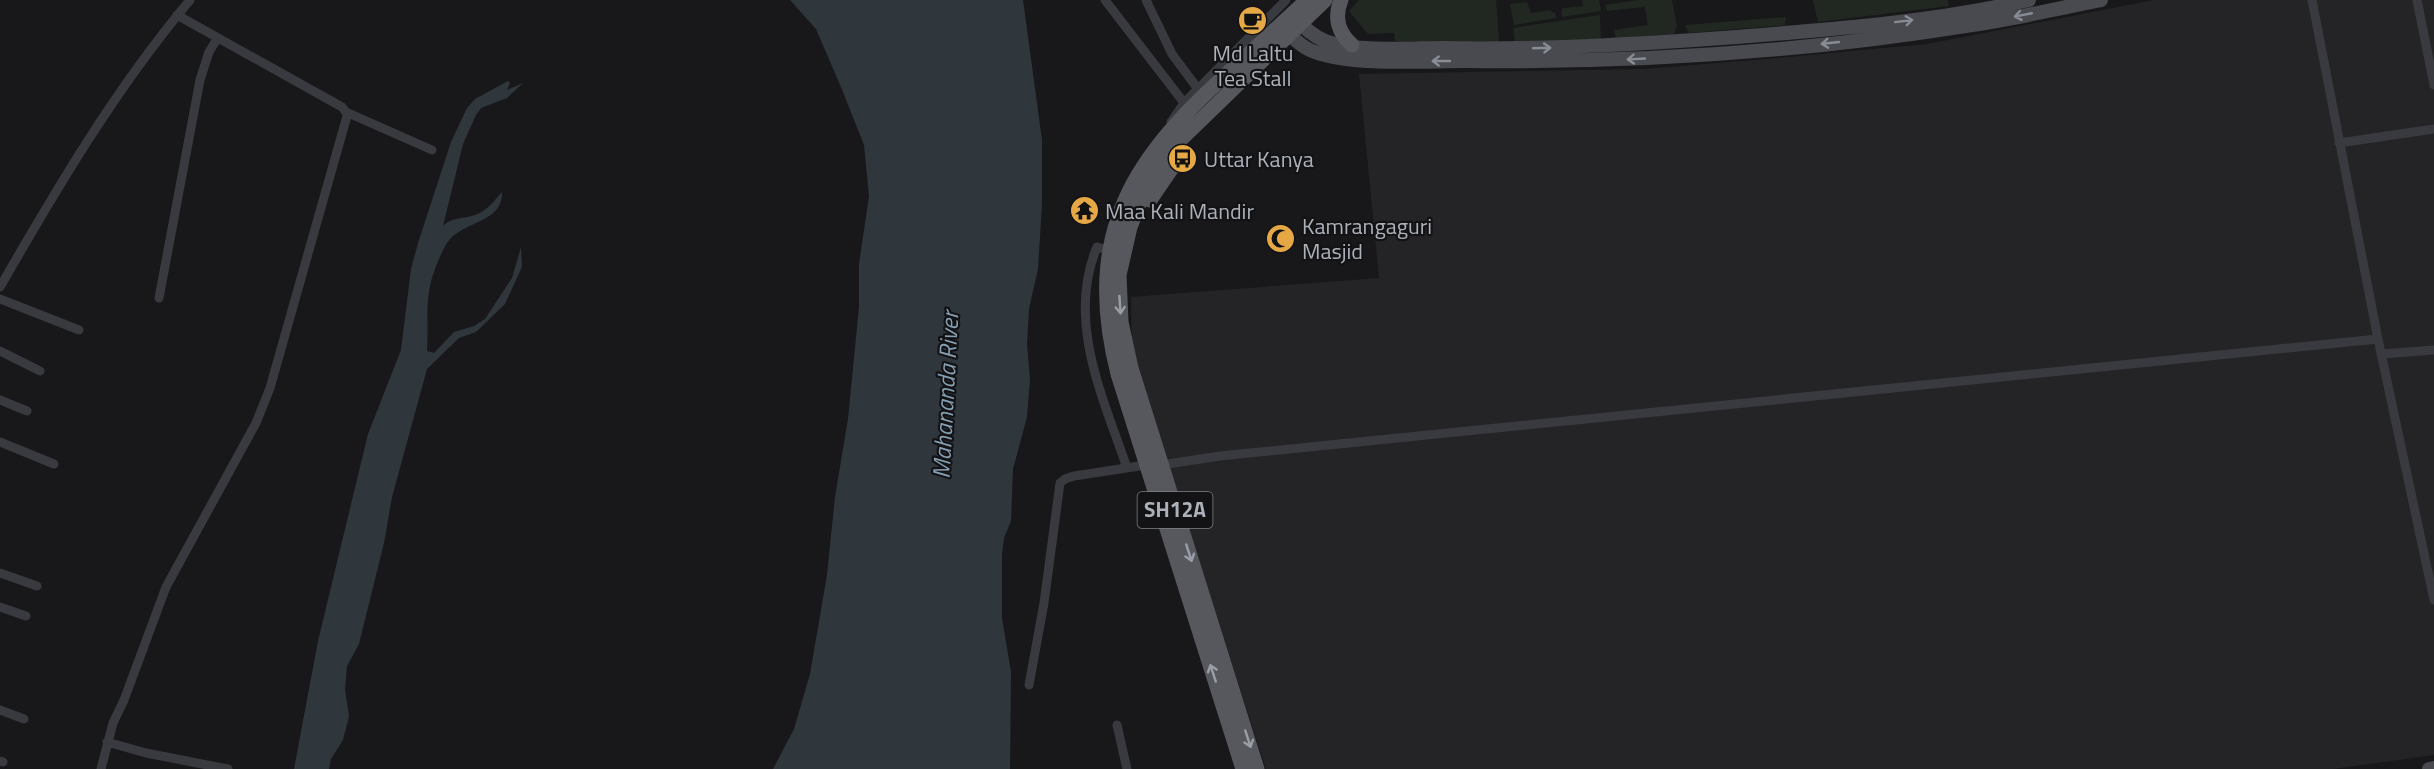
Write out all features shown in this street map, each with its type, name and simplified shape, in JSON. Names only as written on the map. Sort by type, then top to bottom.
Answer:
[{"type":"main road","name":"SH12A","points":[[1243,769],[1154,465],[1121,322],[1117,249],[1174,162],[1215,116],[1231,89],[1307,0]]},
{"type":"main road","name":"SH12A","points":[[1257,769],[1154,465],[1129,434],[1106,366],[1099,304],[1117,249],[1126,198],[1150,155],[1200,92],[1287,22],[1325,0]]},
{"type":"main road","points":[[1341,0],[1337,13],[1339,26],[1344,37],[1352,45]]},
{"type":"street","points":[[0,287],[62,180],[133,72],[190,0]]},
{"type":"street","points":[[1106,0],[1187,106]]},
{"type":"street","points":[[1146,0],[1172,54],[1200,92]]},
{"type":"street","points":[[1286,0],[1287,22],[1302,45],[1324,55],[1506,56],[1571,62],[1811,45],[1972,25],[2101,0]]},
{"type":"street","points":[[1506,56],[1906,22],[2029,0]]},
{"type":"street","points":[[2312,0],[2378,339],[2434,600]]},
{"type":"street","points":[[2417,0],[2434,85]]},
{"type":"street","points":[[177,15],[334,103],[346,112],[432,150]]},
{"type":"street","points":[[1287,22],[1326,41],[1352,45],[1376,54]]},
{"type":"street","points":[[1739,36],[1740,51]]},
{"type":"street","points":[[159,298],[200,80],[209,52],[217,39]]},
{"type":"street","points":[[100,769],[107,742],[166,588],[264,405],[283,346],[346,112]]},
{"type":"street","points":[[2339,143],[2434,129]]},
{"type":"street","points":[[1117,249],[1097,247],[1086,290],[1085,322],[1094,373],[1127,468]]},
{"type":"street","points":[[0,299],[79,330]]},
{"type":"street","points":[[1029,685],[1044,603],[1060,483],[1074,476],[1220,456],[2378,339]]},
{"type":"street","points":[[2382,354],[2434,350]]},
{"type":"street","points":[[0,351],[40,370]]},
{"type":"street","points":[[0,400],[27,411]]},
{"type":"street","points":[[0,442],[54,464]]},
{"type":"street","points":[[0,573],[37,586]]},
{"type":"street","points":[[0,607],[26,616]]},
{"type":"street","points":[[0,710],[24,719]]},
{"type":"street","points":[[1117,725],[1127,769]]},
{"type":"street","points":[[107,742],[146,753],[228,769]]},
{"type":"street","points":[[2429,769],[2434,768]]},
{"type":"shaded area","points":[[1359,0],[1496,0],[1499,42],[1395,41],[1394,33],[1368,34],[1349,11]]},
{"type":"shaded area","points":[[1582,0],[1599,0],[1601,11],[1562,17],[1563,8],[1583,6]]},
{"type":"shaded area","points":[[1638,0],[1672,0],[1677,26],[1674,34],[1616,39],[1614,30],[1648,25],[1645,7],[1607,11],[1605,5]]},
{"type":"shaded area","points":[[1813,0],[1948,0],[1949,6],[1818,22]]},
{"type":"shaded area","points":[[2154,0],[2434,0],[2434,755],[2333,769],[1266,769],[1139,378],[1132,346],[1131,297],[1379,278],[1359,74],[1645,69],[1766,59],[1927,44]]},
{"type":"shaded area","points":[[1527,2],[1531,13],[1551,10],[1552,13],[1555,12],[1556,18],[1514,25],[1510,4]]},
{"type":"shaded area","points":[[1600,15],[1601,41],[1515,43],[1513,28]]},
{"type":"shaded area","points":[[1786,17],[1785,25],[1689,33],[1685,25]]},
{"type":"water","name":"Mahananda River","points":[[790,0],[1023,0],[1042,140],[1042,204],[1038,269],[1029,309],[1027,344],[1030,379],[1027,417],[1013,469],[1011,521],[1004,538],[1002,554],[1002,618],[1011,672],[1010,769],[773,769],[794,729],[810,674],[827,575],[835,497],[848,419],[859,307],[859,264],[869,196],[864,145],[841,87],[816,29]]},
{"type":"water","points":[[508,81],[510,83],[507,90],[523,83],[507,98],[481,108],[463,144],[443,226],[483,211],[502,192],[501,202],[490,215],[457,233],[442,251],[429,294],[427,351],[434,353],[454,332],[474,326],[485,319],[512,278],[521,247],[522,267],[505,304],[476,332],[459,338],[427,369],[392,497],[384,543],[359,644],[347,666],[345,690],[349,716],[343,740],[331,759],[329,769],[294,769],[318,641],[368,434],[401,350],[411,269],[418,243],[451,142],[467,108],[475,99]]},
{"type":"place","name":"Md Laltu Tea Stall","points":[[1253,21]]},
{"type":"place","name":"Uttar Kanya","points":[[1183,159]]},
{"type":"place","name":"Maa Kali Mandir","points":[[1084,211]]},
{"type":"place","name":"Kamrangaguri Masjid","points":[[1281,239]]}]
